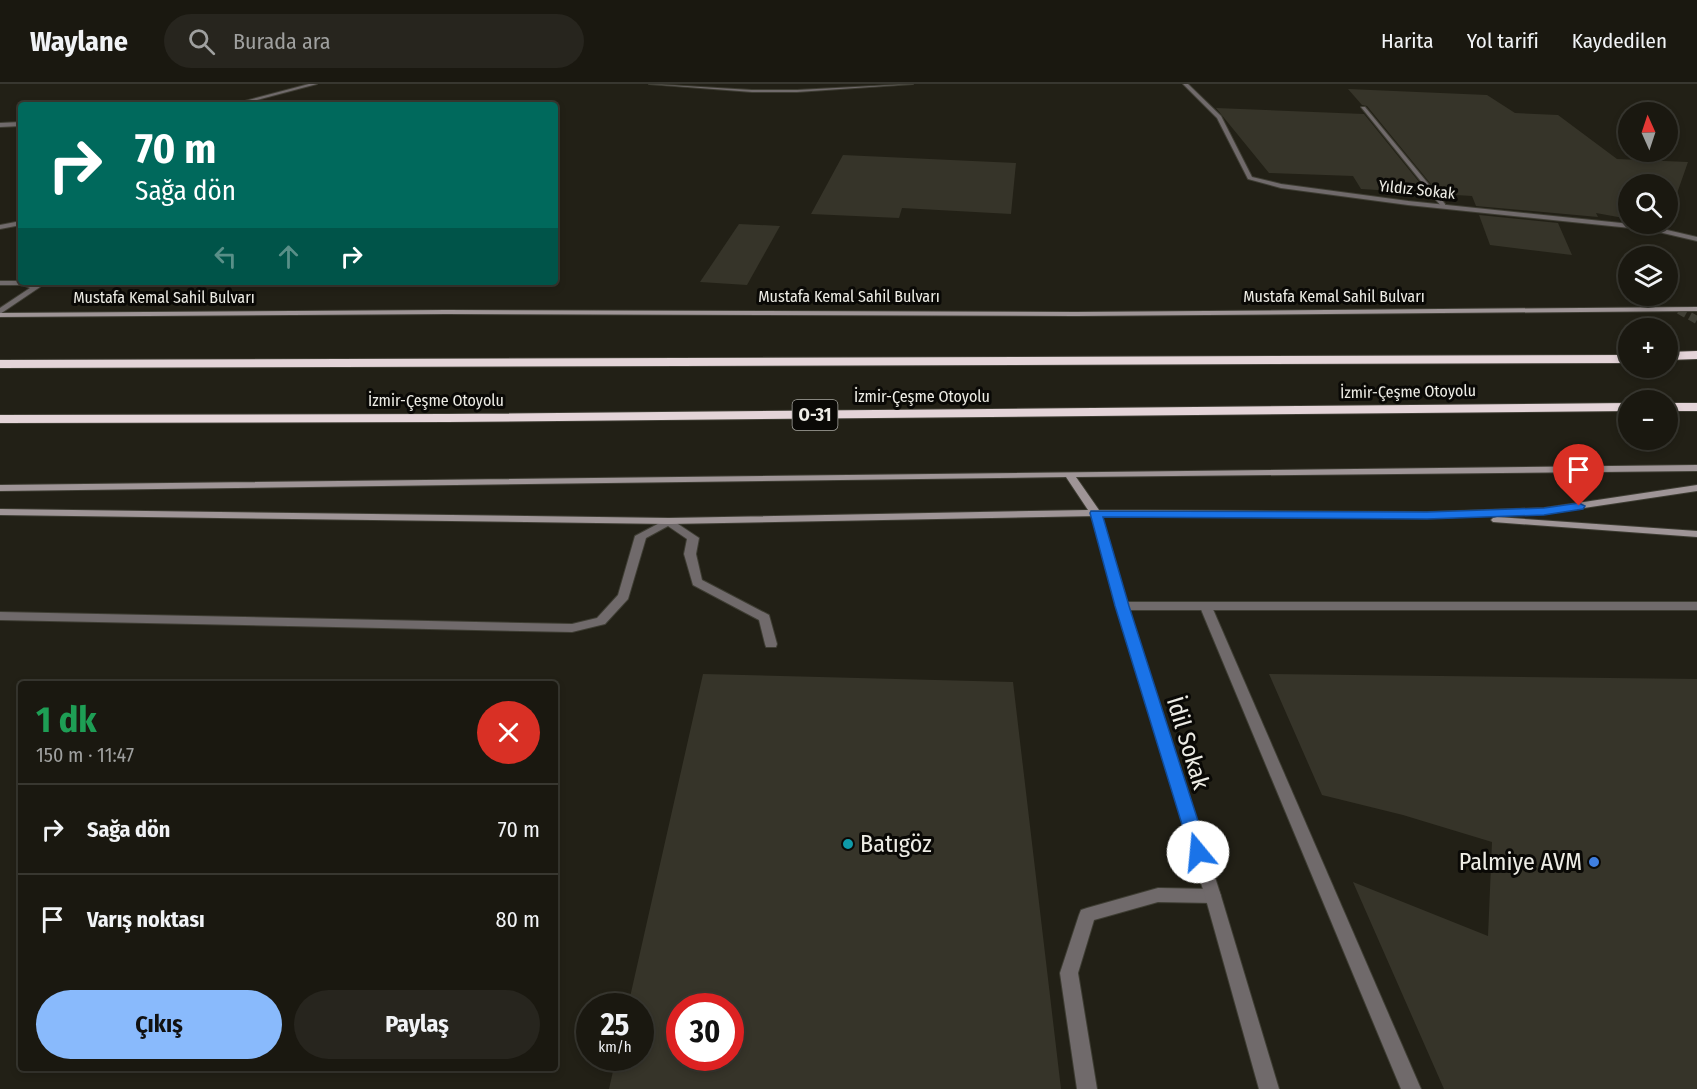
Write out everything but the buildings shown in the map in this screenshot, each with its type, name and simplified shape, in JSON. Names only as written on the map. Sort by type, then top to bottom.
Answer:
[{"type":"highway","points":[[1678,358],[1697,357]]},
{"type":"highway","name":"İzmir-Çeşme Otoyolu","points":[[0,364],[1618,359]]},
{"type":"highway","name":"İzmir-Çeşme Otoyolu","points":[[0,418],[471,418],[1618,407]]},
{"type":"highway","points":[[1678,407],[1697,407]]},
{"type":"street","points":[[244,102],[315,84]]},
{"type":"street","points":[[651,84],[752,91],[809,91],[911,84]]},
{"type":"street","name":"Yıldız Sokak","points":[[1185,84],[1219,117],[1250,178],[1281,186],[1650,228],[1697,239]]},
{"type":"street","points":[[1363,108],[1443,205]]},
{"type":"street","points":[[0,125],[18,124]]},
{"type":"street","points":[[0,227],[18,224]]},
{"type":"street","points":[[0,283],[18,283]]},
{"type":"street","points":[[0,314],[36,287],[30,285]]},
{"type":"street","name":"Mustafa Kemal Sahil Bulvarı","points":[[0,314],[435,312],[1075,314],[1697,309]]},
{"type":"street","points":[[0,488],[1697,468]]},
{"type":"street","points":[[1069,474],[1096,513]]},
{"type":"street","points":[[0,513],[669,521],[1096,513],[1427,515],[1544,511],[1654,492],[1697,488]]},
{"type":"street","name":"İdil Sokak","points":[[1096,513],[1122,606],[1213,896],[1224,942],[1269,1089]]},
{"type":"street","points":[[1427,515],[1697,534]]},
{"type":"street","points":[[0,616],[572,628],[601,621],[624,596],[641,536],[669,521]]},
{"type":"street","points":[[669,521],[693,538],[690,554],[697,582],[765,618],[771,644]]},
{"type":"street","points":[[1122,606],[1697,606]]},
{"type":"street","points":[[1206,607],[1411,1089]]},
{"type":"street","points":[[1087,1089],[1069,973],[1087,915],[1158,895],[1213,896]]},
{"type":"tunnel","points":[[1679,310],[1697,320]]},
{"type":"place","name":"Batıgöz","points":[[848,844]]},
{"type":"place","name":"Palmiye AVM","points":[[1594,862]]},
{"type":"route","points":[[1198,852],[1122,606],[1096,513],[1427,515],[1544,511],[1579,506]]}]
